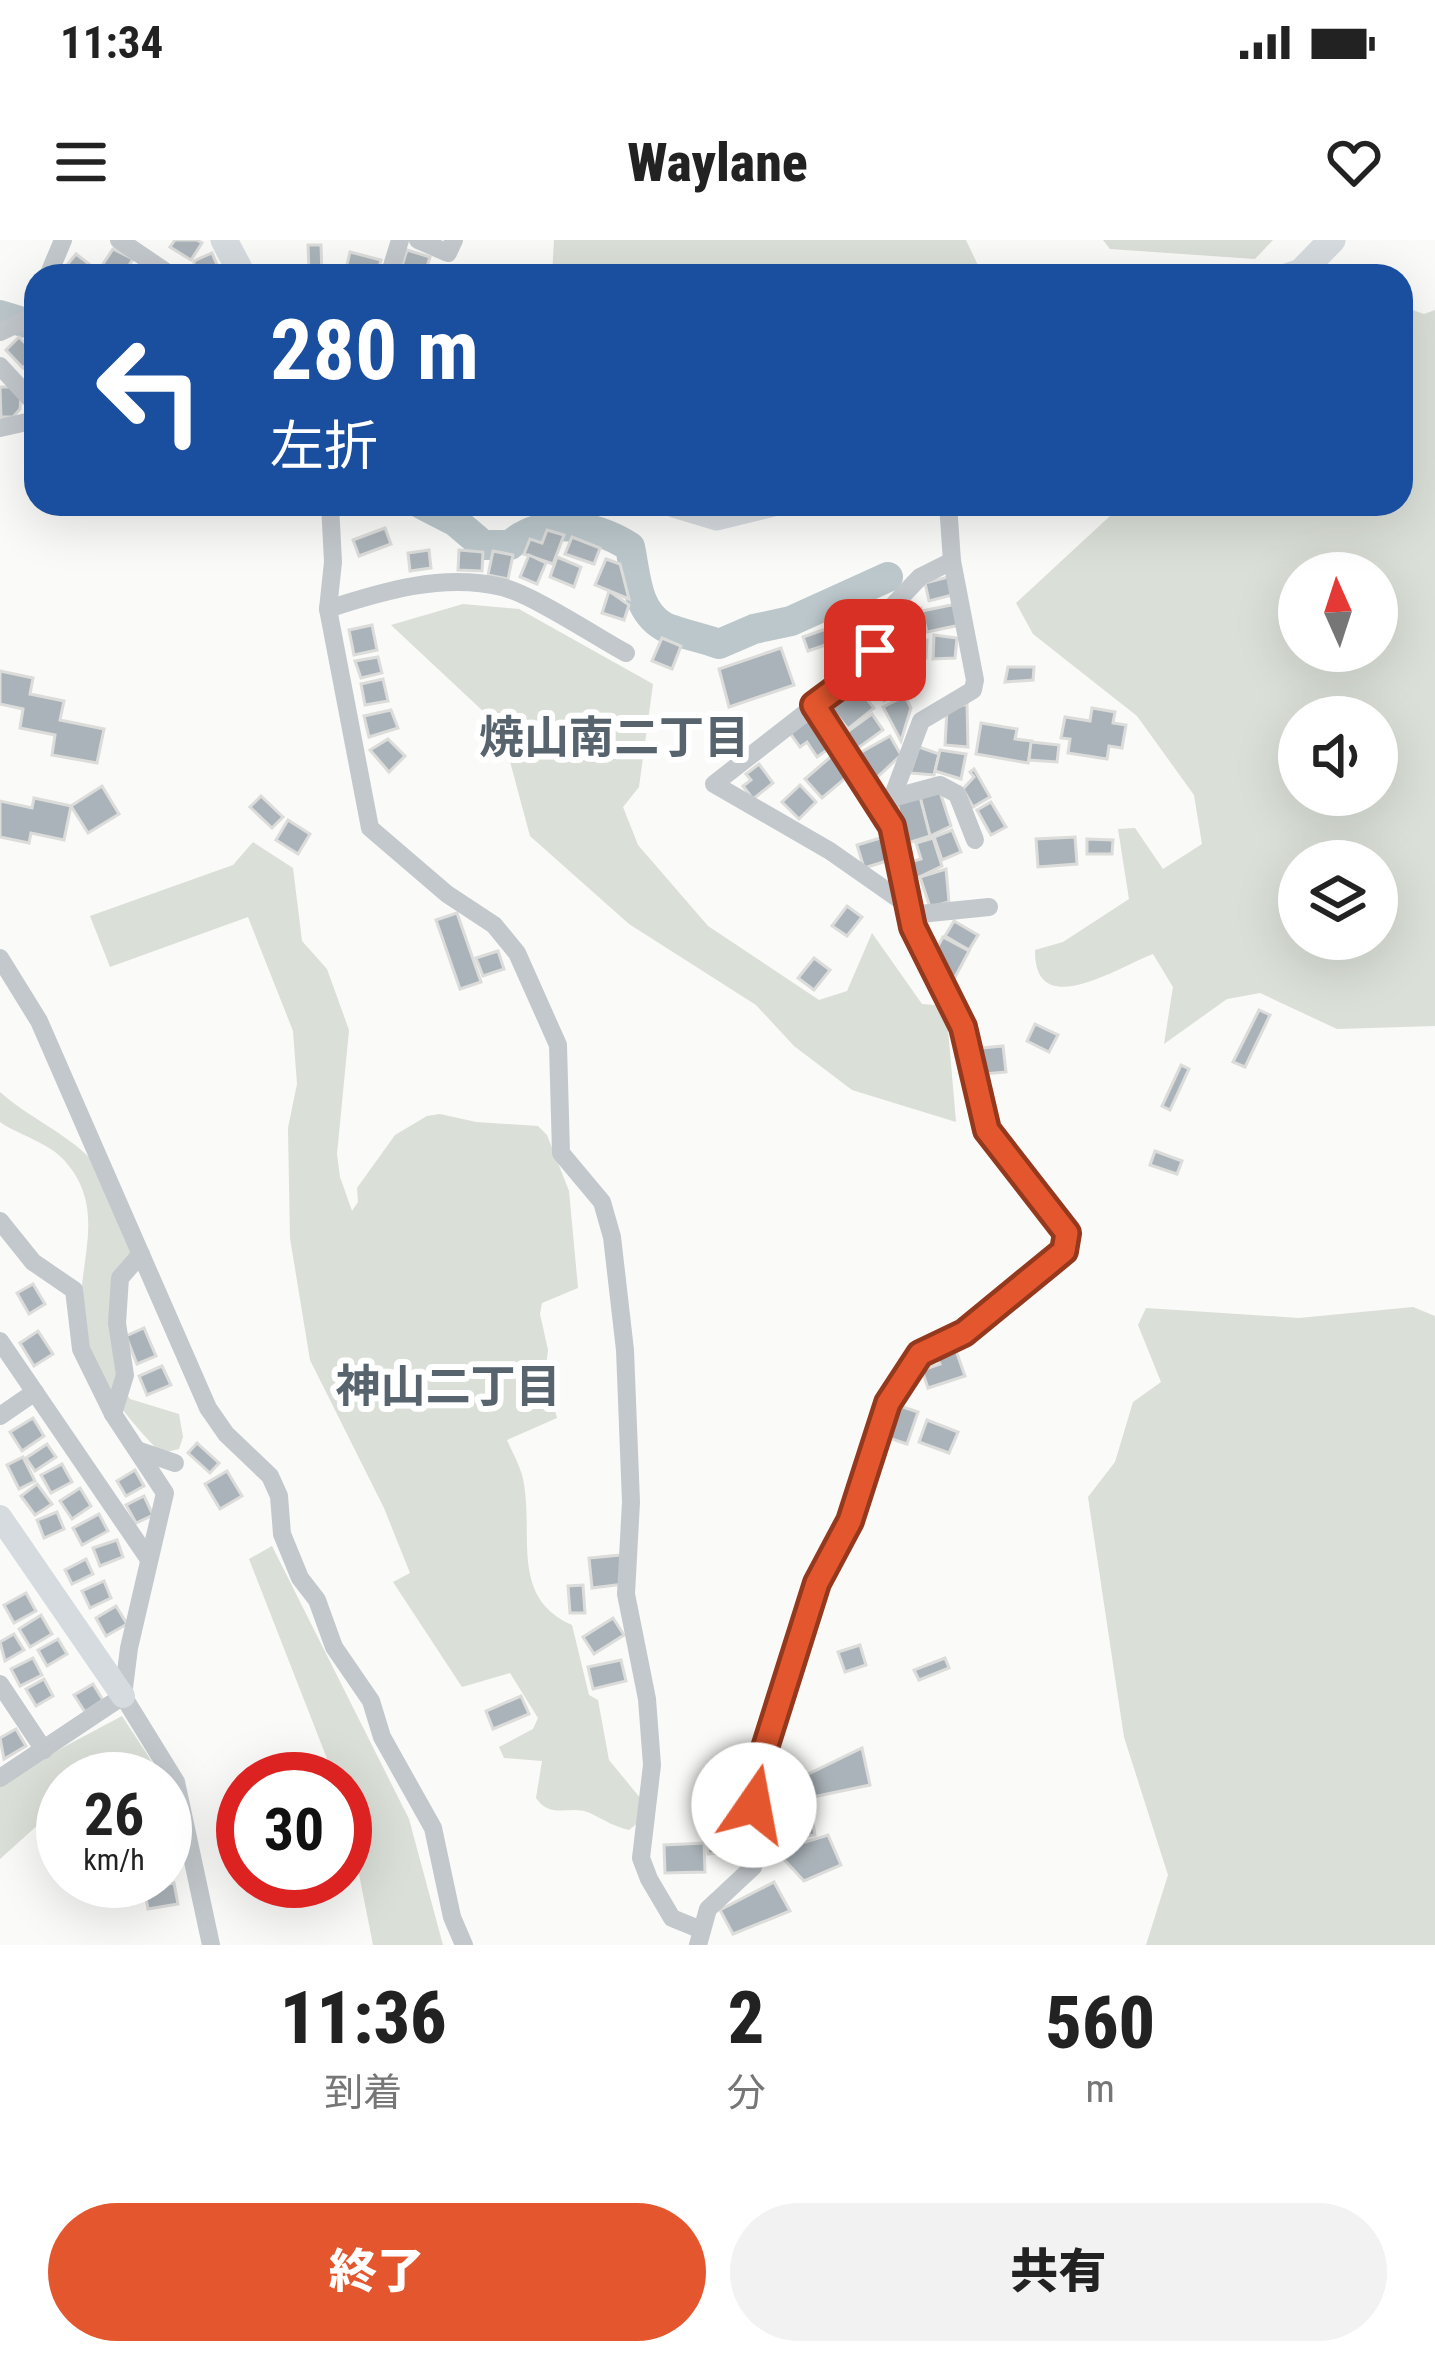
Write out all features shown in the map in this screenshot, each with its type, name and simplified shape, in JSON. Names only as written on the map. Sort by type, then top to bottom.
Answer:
[{"type":"main road","points":[[1309,264],[1332,240]]},
{"type":"street","points":[[119,240],[154,264]]},
{"type":"street","points":[[418,240],[448,253],[454,240]]},
{"type":"street","points":[[0,367],[24,392]]},
{"type":"street","points":[[331,516],[333,562],[328,608],[370,828],[447,894],[494,926],[517,953],[558,1045],[561,1153],[602,1202],[612,1237],[625,1350],[631,1502],[626,1594],[647,1700],[652,1765],[641,1858],[672,1918],[698,1937],[707,1909],[753,1867],[754,1805],[764,1751],[817,1583],[850,1521],[888,1403],[920,1354],[964,1333],[1064,1251],[1067,1233],[987,1130],[963,1027],[913,927],[889,806],[814,705]]},
{"type":"street","points":[[889,806],[921,721],[973,690],[949,516]]},
{"type":"street","points":[[952,562],[905,591],[886,613],[875,650],[845,682],[714,784],[830,851],[920,914],[988,907]]},
{"type":"street","points":[[328,608],[395,588],[469,583],[506,588],[626,653]]},
{"type":"street","points":[[889,806],[940,785],[957,794],[975,840]]},
{"type":"street","points":[[0,958],[39,1021],[208,1408],[226,1434],[269,1476],[279,1496],[282,1534],[300,1578],[316,1600],[334,1647],[371,1701],[382,1737],[433,1828],[452,1917],[464,1945]]},
{"type":"street","points":[[0,1221],[33,1262],[74,1290],[81,1349],[113,1414],[165,1493],[123,1696],[0,1778]]},
{"type":"street","points":[[113,1414],[125,1375],[117,1323],[120,1278],[141,1254]]},
{"type":"street","points":[[0,1341],[148,1558]]},
{"type":"street","points":[[0,1416],[35,1392]]},
{"type":"street","points":[[136,1450],[175,1463]]},
{"type":"street","points":[[0,1516],[176,1782],[211,1945]]},
{"type":"street","points":[[0,1684],[44,1750]]},
{"type":"shaded area","points":[[554,240],[966,240],[977,264],[553,264]]},
{"type":"shaded area","points":[[1103,240],[1273,240],[1255,259],[1110,249]]},
{"type":"shaded area","points":[[1413,310],[1424,314],[1435,310],[1435,1026],[1337,1029],[1260,993],[1227,999],[1164,1044],[1173,987],[1153,954],[1080,984],[1048,983],[1038,972],[1035,950],[1063,942],[1129,899],[1118,829],[1135,828],[1163,869],[1202,844],[1194,795],[1137,716],[1033,634],[1016,603],[1110,516],[1413,516]]},
{"type":"shaded area","points":[[463,604],[519,609],[653,684],[639,787],[623,807],[638,845],[708,926],[819,1000],[847,991],[872,933],[922,1004],[946,1006],[956,1122],[852,1090],[794,1046],[756,1005],[629,924],[530,836],[501,728],[391,625]]},
{"type":"shaded area","points":[[253,842],[293,868],[302,941],[327,969],[349,1030],[337,1154],[352,1211],[358,1202],[357,1188],[395,1135],[427,1116],[440,1114],[538,1126],[547,1135],[569,1191],[578,1288],[542,1303],[540,1314],[548,1350],[545,1374],[557,1418],[507,1440],[524,1484],[532,1583],[553,1613],[572,1625],[589,1695],[598,1700],[609,1760],[641,1799],[639,1822],[629,1830],[584,1811],[542,1805],[536,1798],[542,1761],[504,1758],[499,1747],[533,1729],[538,1718],[510,1673],[462,1687],[393,1582],[410,1573],[384,1508],[310,1360],[290,1238],[288,1128],[297,1084],[293,1031],[248,917],[110,967],[90,916],[233,865]]},
{"type":"shaded area","points":[[0,1092],[82,1151],[106,1180],[133,1250],[113,1301],[112,1334],[123,1389],[130,1399],[179,1414],[183,1437],[179,1449],[166,1452],[155,1447],[123,1410],[97,1369],[81,1316],[88,1225],[79,1181],[58,1154],[0,1122]]},
{"type":"shaded area","points":[[1413,1307],[1435,1316],[1435,1945],[1146,1945],[1168,1875],[1124,1737],[1088,1497],[1115,1462],[1133,1402],[1161,1382],[1138,1325],[1146,1308],[1299,1318]]},
{"type":"shaded area","points":[[272,1546],[409,1819],[443,1945],[373,1945],[366,1908],[372,1908],[372,1752],[324,1752],[249,1559]]},
{"type":"shaded area","points":[[122,1716],[146,1752],[54,1752]]},
{"type":"shaded area","points":[[36,1762],[36,1827],[0,1859],[0,1781]]},
{"type":"building","points":[[175,240],[202,243],[191,260],[170,247]]},
{"type":"building","points":[[308,245],[321,245],[322,264],[309,264]]},
{"type":"building","points":[[113,249],[133,259],[130,264],[103,264]]},
{"type":"building","points":[[407,250],[430,257],[428,264],[403,264]]},
{"type":"building","points":[[350,252],[381,260],[380,264],[347,264]]},
{"type":"building","points":[[212,253],[217,264],[194,264]]},
{"type":"building","points":[[76,254],[89,264],[68,264]]},
{"type":"building","points":[[19,337],[24,342],[23,368],[6,350]]},
{"type":"building","points":[[0,387],[15,387],[21,396],[20,409],[13,417],[1,417]]},
{"type":"building","points":[[385,528],[391,544],[359,556],[353,540]]},
{"type":"building","points":[[547,530],[564,535],[553,564],[524,554],[530,539],[542,543]]},
{"type":"building","points":[[572,537],[600,548],[594,564],[565,554]]},
{"type":"building","points":[[429,550],[431,568],[410,571],[408,553]]},
{"type":"building","points":[[459,550],[483,552],[482,571],[458,570]]},
{"type":"building","points":[[493,551],[513,555],[508,579],[488,575]]},
{"type":"building","points":[[529,555],[546,563],[537,584],[520,577]]},
{"type":"building","points":[[557,557],[581,567],[574,587],[550,577]]},
{"type":"building","points":[[606,559],[620,564],[629,599],[595,585]]},
{"type":"building","points":[[948,577],[952,595],[929,601],[925,583]]},
{"type":"building","points":[[609,591],[629,605],[624,620],[602,613]]},
{"type":"building","points":[[956,604],[960,625],[927,632],[922,611]]},
{"type":"building","points":[[921,608],[924,633],[903,635],[901,609]]},
{"type":"building","points":[[849,621],[854,635],[808,651],[803,637]]},
{"type":"building","points":[[372,625],[377,650],[354,655],[349,630]]},
{"type":"building","points":[[934,635],[957,638],[955,658],[933,659]]},
{"type":"building","points":[[662,638],[681,646],[672,669],[652,661]]},
{"type":"building","points":[[896,640],[927,640],[926,658],[895,658]]},
{"type":"building","points":[[781,648],[794,685],[729,707],[719,669]]},
{"type":"building","points":[[378,657],[382,673],[361,678],[355,661]]},
{"type":"building","points":[[1008,667],[1034,667],[1033,680],[1005,682]]},
{"type":"building","points":[[0,671],[33,678],[30,694],[64,701],[60,720],[104,729],[97,763],[52,755],[55,735],[20,728],[23,709],[0,704]]},
{"type":"building","points":[[903,672],[910,688],[884,701],[876,684]]},
{"type":"building","points":[[383,679],[388,701],[365,705],[361,684]]},
{"type":"building","points":[[858,688],[874,708],[848,729],[832,709]]},
{"type":"building","points":[[905,696],[911,708],[901,741],[883,707]]},
{"type":"building","points":[[967,704],[968,747],[945,745],[947,710]]},
{"type":"building","points":[[1092,708],[1115,712],[1113,723],[1126,725],[1122,748],[1109,746],[1107,759],[1068,753],[1070,739],[1061,738],[1065,717],[1090,721]]},
{"type":"building","points":[[391,710],[398,728],[369,737],[364,716]]},
{"type":"building","points":[[872,714],[883,730],[858,748],[847,732]]},
{"type":"building","points":[[809,719],[830,748],[817,757],[807,742],[800,747],[790,733]]},
{"type":"building","points":[[981,723],[1017,729],[1015,739],[1032,741],[1028,763],[976,754]]},
{"type":"building","points":[[890,736],[901,755],[870,784],[856,755]]},
{"type":"building","points":[[388,739],[405,756],[389,772],[370,750]]},
{"type":"building","points":[[1031,742],[1059,745],[1057,762],[1029,760]]},
{"type":"building","points":[[919,747],[939,754],[934,775],[910,773]]},
{"type":"building","points":[[940,750],[966,754],[961,779],[935,771]]},
{"type":"building","points":[[834,754],[848,776],[822,798],[805,779]]},
{"type":"building","points":[[759,764],[773,783],[753,799],[743,786],[751,780],[746,774]]},
{"type":"building","points":[[974,769],[990,797],[973,807],[963,789],[974,777],[970,772]]},
{"type":"building","points":[[800,785],[816,802],[799,819],[782,802]]},
{"type":"building","points":[[102,786],[119,814],[88,833],[71,806]]},
{"type":"building","points":[[940,792],[951,826],[930,836],[920,797]]},
{"type":"building","points":[[261,796],[283,817],[272,828],[250,807]]},
{"type":"building","points":[[920,797],[930,836],[908,843],[897,804]]},
{"type":"building","points":[[34,798],[71,806],[64,840],[31,833],[29,843],[0,837],[0,801],[32,808]]},
{"type":"building","points":[[991,802],[1006,827],[991,835],[977,810]]},
{"type":"building","points":[[288,820],[310,834],[298,854],[276,840]]},
{"type":"building","points":[[952,830],[961,852],[942,860],[934,837]]},
{"type":"building","points":[[884,837],[890,860],[864,868],[857,845]]},
{"type":"building","points":[[1075,837],[1077,864],[1038,867],[1036,839]]},
{"type":"building","points":[[933,838],[942,866],[915,879],[910,862],[921,859],[916,843]]},
{"type":"building","points":[[1087,839],[1113,840],[1112,854],[1087,854]]},
{"type":"building","points":[[946,869],[949,902],[930,907],[920,877]]},
{"type":"building","points":[[847,906],[862,917],[847,936],[832,926]]},
{"type":"building","points":[[457,913],[481,982],[460,989],[436,920]]},
{"type":"building","points":[[954,921],[978,935],[969,950],[945,936]]},
{"type":"building","points":[[943,937],[969,951],[954,979],[938,970],[931,959]]},
{"type":"building","points":[[498,951],[504,969],[483,976],[476,958]]},
{"type":"building","points":[[814,958],[830,970],[814,990],[798,978]]},
{"type":"building","points":[[1259,1010],[1270,1015],[1245,1067],[1233,1062]]},
{"type":"building","points":[[1035,1024],[1058,1035],[1049,1052],[1027,1041]]},
{"type":"building","points":[[1003,1046],[1006,1072],[973,1075],[971,1049]]},
{"type":"building","points":[[1181,1065],[1189,1069],[1170,1110],[1162,1106]]},
{"type":"building","points":[[1155,1151],[1182,1161],[1177,1174],[1150,1165]]},
{"type":"building","points":[[33,1284],[45,1304],[29,1314],[17,1293]]},
{"type":"building","points":[[144,1328],[156,1356],[137,1364],[126,1336]]},
{"type":"building","points":[[38,1331],[53,1354],[34,1366],[20,1343]]},
{"type":"building","points":[[955,1348],[965,1376],[928,1388],[922,1370],[940,1364],[936,1356]]},
{"type":"building","points":[[162,1366],[171,1385],[147,1395],[139,1376]]},
{"type":"building","points":[[900,1406],[918,1412],[907,1444],[889,1438]]},
{"type":"building","points":[[33,1418],[44,1436],[22,1451],[10,1432]]},
{"type":"building","points":[[927,1420],[958,1432],[949,1453],[919,1442]]},
{"type":"building","points":[[197,1443],[219,1463],[210,1473],[188,1453]]},
{"type":"building","points":[[47,1444],[56,1457],[35,1471],[26,1458]]},
{"type":"building","points":[[23,1457],[35,1481],[19,1489],[7,1465]]},
{"type":"building","points":[[62,1464],[72,1482],[51,1493],[41,1475]]},
{"type":"building","points":[[135,1470],[144,1486],[126,1496],[117,1481]]},
{"type":"building","points":[[227,1471],[242,1496],[220,1509],[205,1484]]},
{"type":"building","points":[[37,1484],[52,1504],[35,1515],[21,1496]]},
{"type":"building","points":[[80,1488],[91,1506],[72,1519],[60,1501]]},
{"type":"building","points":[[144,1496],[153,1515],[136,1523],[126,1505]]},
{"type":"building","points":[[57,1512],[64,1529],[44,1538],[37,1520]]},
{"type":"building","points":[[99,1514],[108,1531],[82,1545],[73,1528]]},
{"type":"building","points":[[117,1540],[123,1557],[100,1566],[93,1548]]},
{"type":"building","points":[[621,1555],[624,1584],[592,1588],[589,1558]]},
{"type":"building","points":[[86,1559],[93,1574],[72,1584],[65,1570]]},
{"type":"building","points":[[104,1581],[111,1598],[90,1608],[82,1591]]},
{"type":"building","points":[[583,1585],[585,1613],[570,1613],[568,1586]]},
{"type":"building","points":[[26,1593],[36,1611],[14,1623],[4,1605]]},
{"type":"building","points":[[116,1606],[127,1624],[106,1636],[96,1618]]},
{"type":"building","points":[[41,1615],[52,1634],[30,1647],[19,1629]]},
{"type":"building","points":[[613,1618],[624,1635],[594,1654],[583,1637]]},
{"type":"building","points":[[14,1634],[24,1650],[5,1661],[0,1642]]},
{"type":"building","points":[[58,1639],[67,1654],[47,1666],[38,1650]]},
{"type":"building","points":[[860,1645],[866,1665],[845,1672],[838,1652]]},
{"type":"building","points":[[33,1658],[42,1675],[20,1686],[11,1669]]},
{"type":"building","points":[[945,1658],[949,1668],[919,1680],[914,1670]]},
{"type":"building","points":[[621,1660],[626,1681],[593,1689],[588,1667]]},
{"type":"building","points":[[44,1679],[53,1696],[36,1706],[26,1689]]},
{"type":"building","points":[[93,1684],[103,1700],[85,1712],[74,1695]]},
{"type":"building","points":[[521,1696],[529,1714],[493,1729],[486,1711]]},
{"type":"building","points":[[16,1729],[26,1746],[4,1759],[0,1738]]},
{"type":"building","points":[[862,1748],[870,1785],[808,1798],[815,1835],[773,1842],[769,1822],[778,1820],[772,1781],[804,1776]]},
{"type":"building","points":[[733,1835],[734,1852],[708,1854],[707,1837]]},
{"type":"building","points":[[828,1835],[841,1865],[804,1881],[776,1851]]},
{"type":"building","points":[[704,1843],[705,1872],[665,1873],[664,1845]]},
{"type":"building","points":[[774,1882],[790,1911],[733,1934],[720,1910]]},
{"type":"waterway","points":[[0,315],[24,322]]},
{"type":"waterway","points":[[444,516],[483,545],[510,545],[553,527],[585,529],[616,539],[630,547],[639,591],[654,619],[719,644],[754,629],[791,621],[888,577]]},
{"type":"district","name":"焼山南二丁目","points":[[614,737]]},
{"type":"district","name":"神山二丁目","points":[[448,1386]]},
{"type":"route","points":[[754,1805],[764,1751],[817,1583],[850,1521],[888,1403],[920,1354],[964,1333],[1064,1251],[1067,1233],[987,1130],[963,1027],[913,927],[892,826],[814,705],[845,682],[875,650]]}]
